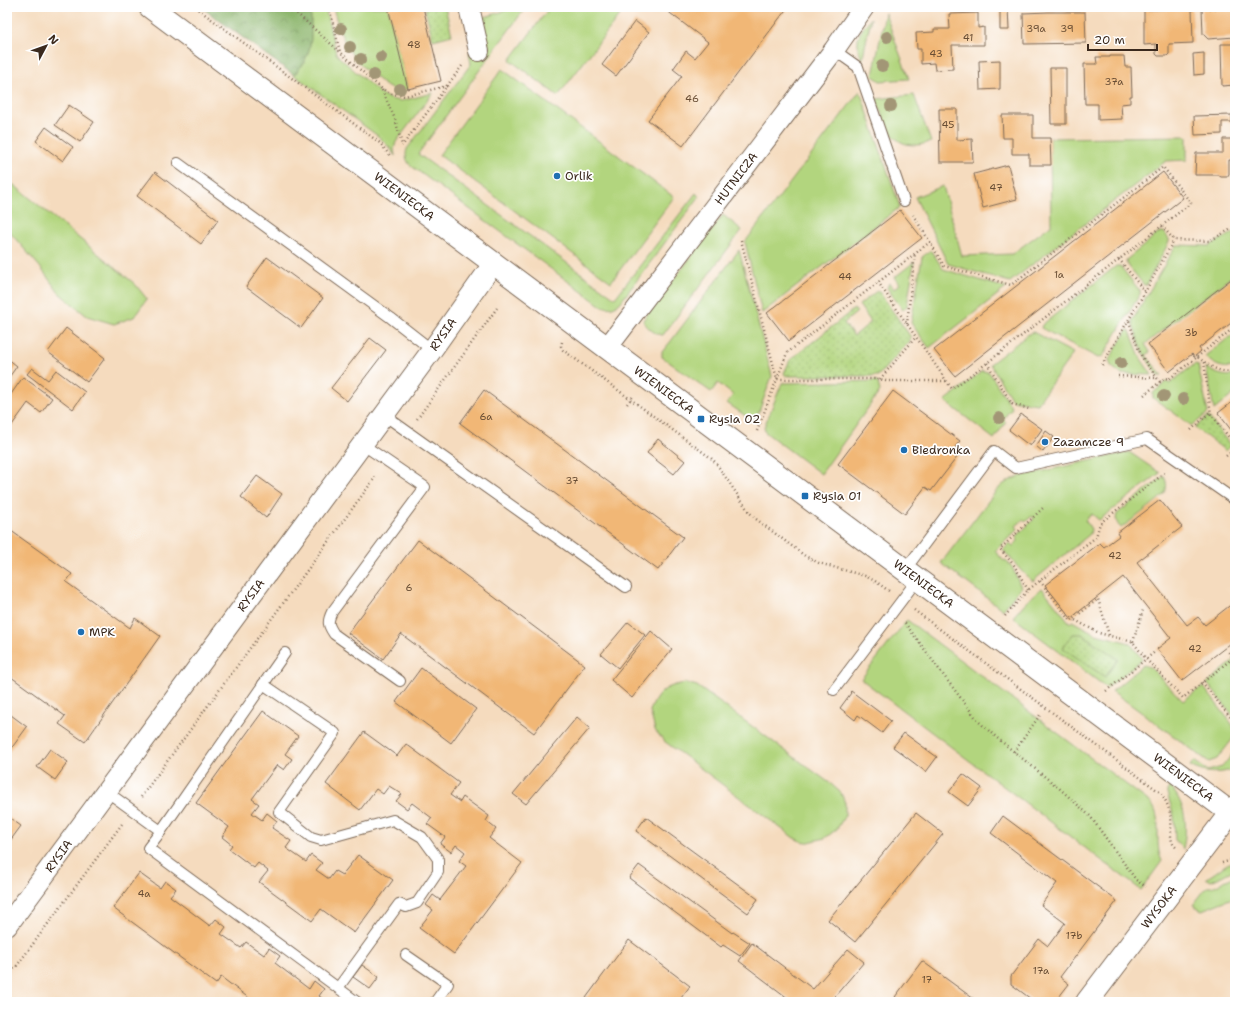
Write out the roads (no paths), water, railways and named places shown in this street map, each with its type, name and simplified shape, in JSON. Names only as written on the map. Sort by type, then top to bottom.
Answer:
[{"type":"street","name":"WIENIECKA","points":[[150,7],[911,575],[1233,812]]},
{"type":"street","points":[[469,7],[479,51]]},
{"type":"street","name":"HUTNICZA","points":[[607,348],[834,50],[864,7]]},
{"type":"street","name":"RYSIA","points":[[7,926],[432,350],[493,264]]},
{"type":"street","name":"WYSOKA","points":[[1087,1002],[1233,812]]},
{"type":"lane","points":[[834,50],[858,67],[904,201]]},
{"type":"lane","points":[[178,163],[391,318],[432,350]]},
{"type":"lane","points":[[384,415],[626,587]]},
{"type":"lane","points":[[834,690],[901,600],[911,575],[994,451],[1016,468],[1147,439],[1235,500]]},
{"type":"lane","points":[[362,444],[425,487],[332,612],[329,618],[329,626],[334,634],[400,681]]},
{"type":"lane","points":[[285,653],[148,848],[357,1002]]},
{"type":"lane","points":[[263,684],[334,733],[279,812],[311,837],[321,840],[392,820],[422,836],[438,859],[438,872],[417,903],[406,907],[399,904],[338,988]]},
{"type":"lane","points":[[106,791],[161,831]]},
{"type":"lane","points":[[406,955],[448,984],[435,1002]]},
{"type":"place","name":"Orlik","points":[[557,176]]},
{"type":"place","name":"Rysia 02","points":[[701,419]]},
{"type":"place","name":"Zazamcze 9","points":[[1045,442]]},
{"type":"place","name":"Biedronka","points":[[904,450]]},
{"type":"place","name":"Rysia 01","points":[[805,496]]},
{"type":"place","name":"MPK","points":[[81,632]]}]
